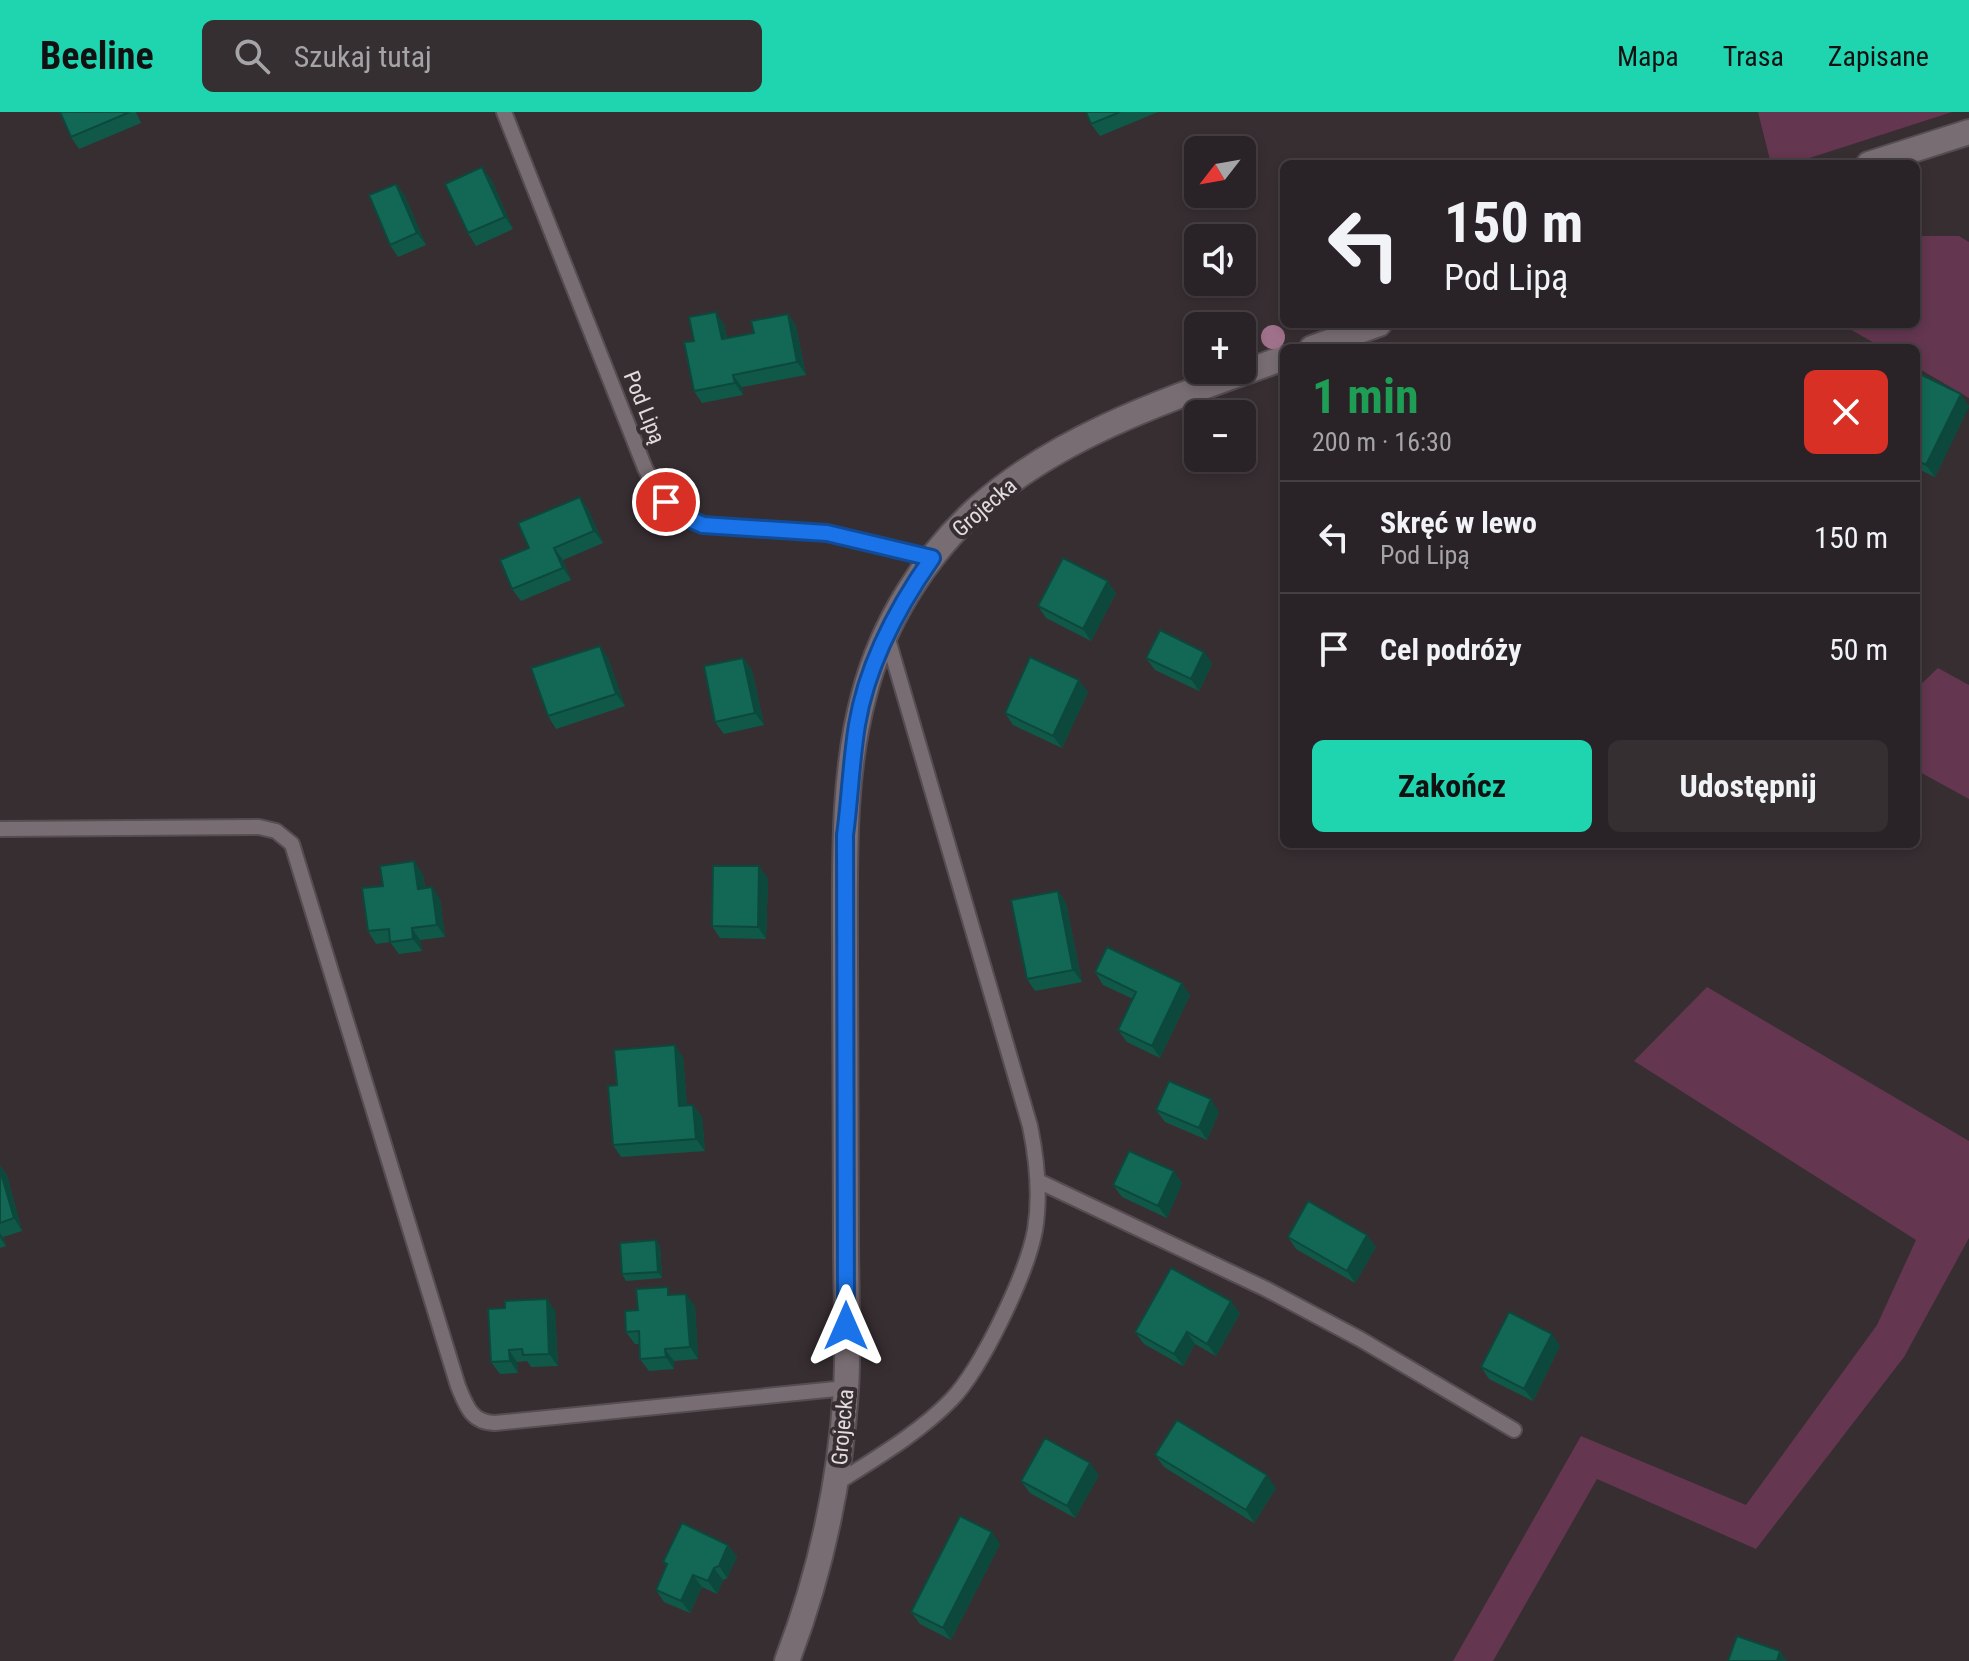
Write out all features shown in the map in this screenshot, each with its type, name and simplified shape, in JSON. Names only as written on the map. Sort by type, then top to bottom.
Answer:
[{"type":"street","points":[[1882,160],[1969,132]]},
{"type":"street","points":[[1323,344],[1368,328]]},
{"type":"street","name":"Grojecka","points":[[787,1661],[819,1564],[837,1483],[846,1388],[845,835],[857,724],[867,684],[886,634],[907,595],[932,558],[980,506],[1033,465],[1061,449],[1177,397],[1280,359]]},
{"type":"lane","name":"Pod Lipą","points":[[504,112],[645,468],[666,502],[678,514],[703,525],[827,533],[932,558]]},
{"type":"lane","points":[[837,1483],[926,1422],[952,1399],[972,1371],[1007,1306],[1034,1233],[1038,1181],[1036,1153],[1023,1100],[886,634]]},
{"type":"lane","points":[[0,829],[259,827],[276,831],[292,844],[458,1386],[468,1410],[479,1421],[495,1423],[846,1388]]},
{"type":"lane","points":[[1038,1181],[1266,1289],[1360,1339],[1514,1430]]},
{"type":"shaded area","points":[[1758,112],[1952,112],[1803,160],[1770,160]]},
{"type":"shaded area","points":[[1920,236],[1959,236],[1969,242],[1969,398],[1920,369],[1920,344],[1876,344],[1848,328],[1920,328]]},
{"type":"shaded area","points":[[1938,668],[1969,685],[1969,799],[1920,772],[1920,685]]},
{"type":"shaded area","points":[[1707,987],[1969,1141],[1969,1238],[1904,1357],[1756,1549],[1597,1479],[1493,1661],[1453,1661],[1581,1436],[1746,1505],[1877,1325],[1916,1240],[1634,1061]]},
{"type":"building","points":[[60,112],[130,112],[71,137]]},
{"type":"building","points":[[1086,112],[1120,112],[1091,124]]},
{"type":"building","points":[[482,167],[505,217],[468,233],[445,184]]},
{"type":"building","points":[[396,184],[417,233],[390,245],[369,195]]},
{"type":"building","points":[[716,312],[722,339],[754,333],[751,321],[788,314],[797,362],[733,375],[735,383],[694,391],[684,342],[694,341],[689,317]]},
{"type":"building","points":[[1920,374],[1961,394],[1926,465],[1920,462]]},
{"type":"building","points":[[580,497],[594,531],[554,548],[563,568],[512,589],[500,560],[529,548],[518,523]]},
{"type":"building","points":[[1063,558],[1108,581],[1083,629],[1038,606]]},
{"type":"building","points":[[1160,630],[1204,652],[1191,679],[1146,658]]},
{"type":"building","points":[[600,646],[616,694],[548,716],[531,668]]},
{"type":"building","points":[[1030,657],[1079,680],[1053,736],[1005,713]]},
{"type":"building","points":[[743,658],[755,713],[715,722],[704,666]]},
{"type":"building","points":[[414,861],[418,889],[432,887],[437,925],[412,928],[413,939],[390,942],[389,929],[368,931],[362,888],[383,886],[380,866]]},
{"type":"building","points":[[713,866],[759,866],[758,927],[712,926]]},
{"type":"building","points":[[1058,891],[1073,970],[1027,979],[1011,900]]},
{"type":"building","points":[[1107,947],[1182,983],[1152,1046],[1118,1030],[1136,992],[1095,972]]},
{"type":"building","points":[[675,1045],[679,1106],[693,1105],[696,1139],[613,1145],[608,1086],[617,1085],[614,1050]]},
{"type":"building","points":[[1169,1081],[1211,1099],[1199,1128],[1156,1110]]},
{"type":"building","points":[[1129,1151],[1174,1171],[1158,1206],[1113,1185]]},
{"type":"building","points":[[0,1170],[14,1218],[0,1223]]},
{"type":"building","points":[[1308,1201],[1367,1235],[1347,1271],[1288,1237]]},
{"type":"building","points":[[656,1240],[658,1272],[622,1274],[620,1243]]},
{"type":"building","points":[[1171,1268],[1231,1301],[1207,1344],[1187,1332],[1174,1354],[1135,1332]]},
{"type":"building","points":[[668,1287],[668,1295],[686,1294],[690,1347],[665,1349],[666,1357],[640,1359],[639,1331],[626,1332],[625,1311],[638,1310],[636,1289]]},
{"type":"building","points":[[547,1299],[549,1354],[523,1355],[522,1349],[509,1350],[510,1361],[491,1362],[488,1309],[505,1308],[505,1301]]},
{"type":"building","points":[[1509,1312],[1552,1334],[1524,1389],[1481,1367]]},
{"type":"building","points":[[1177,1420],[1267,1475],[1246,1510],[1155,1455]]},
{"type":"building","points":[[1045,1438],[1090,1463],[1067,1506],[1021,1481]]},
{"type":"building","points":[[960,1516],[992,1532],[943,1628],[911,1612]]},
{"type":"building","points":[[682,1523],[728,1545],[708,1581],[693,1575],[681,1601],[656,1590],[667,1564],[663,1562]]},
{"type":"building","points":[[1737,1636],[1780,1651],[1777,1661],[1728,1661]]},
{"type":"route","points":[[666,502],[678,514],[703,525],[827,533],[864,539],[932,558],[907,595],[874,663],[857,724],[851,774],[845,835],[846,1326]]}]
